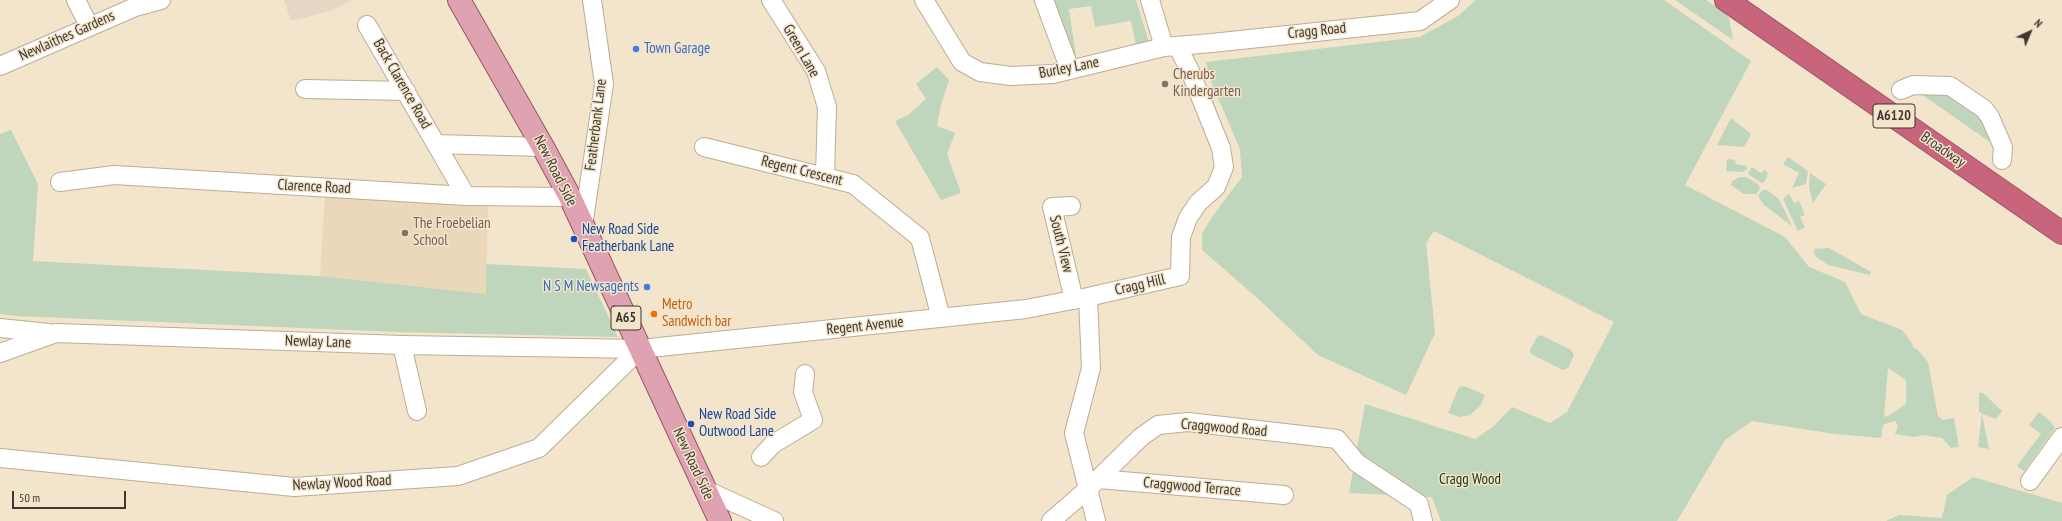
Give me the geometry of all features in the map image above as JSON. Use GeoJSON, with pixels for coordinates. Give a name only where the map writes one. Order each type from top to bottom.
{"type":"FeatureCollection","features":[{"type":"Feature","properties":{"kind":"highway","name":"Broadway"},"geometry":{"type":"LineString","coordinates":[[1726,0],[2062,233]]}},
{"type":"Feature","properties":{"kind":"main road","name":"New Road Side"},"geometry":{"type":"LineString","coordinates":[[460,0],[570,197],[720,521]]}},
{"type":"Feature","properties":{"kind":"street"},"geometry":{"type":"LineString","coordinates":[[76,0],[89,26]]}},
{"type":"Feature","properties":{"kind":"street","name":"Newlaithes Gardens"},"geometry":{"type":"LineString","coordinates":[[0,66],[135,7],[161,0]]}},
{"type":"Feature","properties":{"kind":"street","name":"Featherbank Lane"},"geometry":{"type":"LineString","coordinates":[[583,226],[604,84],[592,0]]}},
{"type":"Feature","properties":{"kind":"street","name":"Green Lane"},"geometry":{"type":"LineString","coordinates":[[771,0],[816,71],[823,93],[827,107],[825,176]]}},
{"type":"Feature","properties":{"kind":"street","name":"Burley Lane"},"geometry":{"type":"LineString","coordinates":[[924,0],[962,62],[980,72],[1011,76],[1053,74],[1171,47]]}},
{"type":"Feature","properties":{"kind":"street"},"geometry":{"type":"LineString","coordinates":[[1044,0],[1070,70]]}},
{"type":"Feature","properties":{"kind":"street"},"geometry":{"type":"LineString","coordinates":[[1150,0],[1171,47]]}},
{"type":"Feature","properties":{"kind":"street","name":"Cragg Road"},"geometry":{"type":"LineString","coordinates":[[1171,47],[1420,21],[1450,0]]}},
{"type":"Feature","properties":{"kind":"street","name":"Back Clarence Road"},"geometry":{"type":"LineString","coordinates":[[367,25],[466,196]]}},
{"type":"Feature","properties":{"kind":"street","name":"Cragg Hill"},"geometry":{"type":"LineString","coordinates":[[1081,298],[1180,276],[1182,237],[1188,218],[1198,203],[1216,187],[1224,167],[1221,148],[1190,71],[1171,47]]}},
{"type":"Feature","properties":{"kind":"street"},"geometry":{"type":"LineString","coordinates":[[1901,90],[1913,85],[1950,86],[1984,109],[1990,117],[2003,147],[2002,160]]}},
{"type":"Feature","properties":{"kind":"street"},"geometry":{"type":"LineString","coordinates":[[305,89],[406,91]]}},
{"type":"Feature","properties":{"kind":"street","name":"Back Clarence Road"},"geometry":{"type":"LineString","coordinates":[[436,144],[543,147]]}},
{"type":"Feature","properties":{"kind":"street","name":"Regent Crescent"},"geometry":{"type":"LineString","coordinates":[[704,147],[853,184],[920,238],[941,318]]}},
{"type":"Feature","properties":{"kind":"street","name":"Clarence Road"},"geometry":{"type":"LineString","coordinates":[[60,182],[114,175],[466,196],[570,197]]}},
{"type":"Feature","properties":{"kind":"street","name":"South View"},"geometry":{"type":"LineString","coordinates":[[1071,206],[1052,207],[1081,298]]}},
{"type":"Feature","properties":{"kind":"street"},"geometry":{"type":"LineString","coordinates":[[1081,298],[1091,368],[1074,433],[1094,484],[1096,521]]}},
{"type":"Feature","properties":{"kind":"street","name":"Regent Avenue"},"geometry":{"type":"LineString","coordinates":[[640,349],[1026,309],[1081,298]]}},
{"type":"Feature","properties":{"kind":"street"},"geometry":{"type":"LineString","coordinates":[[0,328],[56,334]]}},
{"type":"Feature","properties":{"kind":"street","name":"Newlay Lane"},"geometry":{"type":"LineString","coordinates":[[0,353],[56,334],[402,345],[640,349]]}},
{"type":"Feature","properties":{"kind":"street"},"geometry":{"type":"LineString","coordinates":[[402,345],[417,411]]}},
{"type":"Feature","properties":{"kind":"street","name":"Newlay Wood Road"},"geometry":{"type":"LineString","coordinates":[[0,458],[294,487],[458,476],[539,448],[640,349]]}},
{"type":"Feature","properties":{"kind":"street"},"geometry":{"type":"LineString","coordinates":[[762,457],[773,444],[813,420],[803,392],[805,374]]}},
{"type":"Feature","properties":{"kind":"street","name":"Craggwood Road"},"geometry":{"type":"LineString","coordinates":[[1051,521],[1094,484],[1141,437],[1158,425],[1188,422],[1337,440],[1357,463],[1419,504],[1423,521]]}},
{"type":"Feature","properties":{"kind":"street"},"geometry":{"type":"LineString","coordinates":[[2030,481],[2062,437]]}},
{"type":"Feature","properties":{"kind":"street","name":"Craggwood Terrace"},"geometry":{"type":"LineString","coordinates":[[1094,484],[1284,495]]}},
{"type":"Feature","properties":{"kind":"street"},"geometry":{"type":"LineString","coordinates":[[706,490],[774,521]]}},
{"type":"Feature","properties":{"kind":"shaded area"},"geometry":{"type":"Polygon","coordinates":[[[284,0],[352,0],[330,11],[291,21],[284,0]]]}},
{"type":"Feature","properties":{"kind":"shaded area","name":"The Froebelian School"},"geometry":{"type":"Polygon","coordinates":[[[325,195],[488,204],[486,294],[320,276],[325,195]]]}},
{"type":"Feature","properties":{"kind":"green space"},"geometry":{"type":"Polygon","coordinates":[[[1049,0],[1136,0],[1149,42],[1136,45],[1131,21],[1095,27],[1091,6],[1069,9],[1076,55],[1068,56],[1049,0]]]}},
{"type":"Feature","properties":{"kind":"green space","name":"Cragg Wood"},"geometry":{"type":"Polygon","coordinates":[[[1476,0],[1664,0],[1751,61],[1685,185],[1785,237],[1809,267],[1845,282],[1861,314],[1902,330],[1912,343],[1913,347],[1918,350],[1928,362],[1938,416],[1943,420],[1954,418],[1959,447],[1951,448],[1942,438],[1923,435],[1913,437],[1895,434],[1898,426],[1895,421],[1883,425],[1881,438],[1835,434],[1752,421],[1725,440],[1677,521],[1441,521],[1432,497],[1349,493],[1365,404],[1475,439],[1494,426],[1512,407],[1550,423],[1567,412],[1614,322],[1434,231],[1426,243],[1435,333],[1406,395],[1318,355],[1255,296],[1202,250],[1202,234],[1212,217],[1242,177],[1240,149],[1209,77],[1206,62],[1420,37],[1458,16],[1476,0]],[[1888,368],[1884,417],[1906,404],[1906,380],[1888,368]]]}},
{"type":"Feature","properties":{"kind":"green space"},"geometry":{"type":"Polygon","coordinates":[[[1675,0],[1706,0],[1724,12],[1729,18],[1733,40],[1675,0]]]}},
{"type":"Feature","properties":{"kind":"green space"},"geometry":{"type":"Polygon","coordinates":[[[937,67],[949,80],[941,105],[937,126],[955,133],[947,154],[961,193],[941,200],[895,121],[908,115],[926,99],[916,84],[937,67]]]}},
{"type":"Feature","properties":{"kind":"green space"},"geometry":{"type":"Polygon","coordinates":[[[1914,89],[1951,89],[1958,98],[1960,104],[1966,109],[1973,110],[1977,108],[1997,147],[1914,89]]]}},
{"type":"Feature","properties":{"kind":"green space"},"geometry":{"type":"Polygon","coordinates":[[[1731,118],[1751,134],[1744,147],[1717,145],[1731,118]]]}},
{"type":"Feature","properties":{"kind":"green space"},"geometry":{"type":"Polygon","coordinates":[[[11,130],[38,184],[33,261],[320,276],[486,294],[486,264],[586,269],[618,337],[397,332],[17,316],[0,314],[0,134],[11,130]]]}},
{"type":"Feature","properties":{"kind":"green space"},"geometry":{"type":"Polygon","coordinates":[[[1788,157],[1808,171],[1806,184],[1792,188],[1799,173],[1783,164],[1788,157]]]}},
{"type":"Feature","properties":{"kind":"green space"},"geometry":{"type":"Polygon","coordinates":[[[1727,159],[1735,160],[1736,164],[1747,166],[1747,169],[1742,172],[1726,171],[1727,159]]]}},
{"type":"Feature","properties":{"kind":"green space"},"geometry":{"type":"Polygon","coordinates":[[[1752,167],[1761,173],[1764,170],[1768,173],[1765,181],[1761,183],[1748,174],[1752,167]]]}},
{"type":"Feature","properties":{"kind":"green space"},"geometry":{"type":"Polygon","coordinates":[[[1810,173],[1826,184],[1813,203],[1809,188],[1810,173]]]}},
{"type":"Feature","properties":{"kind":"green space"},"geometry":{"type":"Polygon","coordinates":[[[1740,177],[1746,177],[1758,184],[1760,189],[1756,194],[1744,194],[1731,185],[1732,181],[1740,177]]]}},
{"type":"Feature","properties":{"kind":"green space"},"geometry":{"type":"Polygon","coordinates":[[[1762,190],[1767,190],[1779,199],[1792,226],[1764,205],[1758,196],[1762,190]]]}},
{"type":"Feature","properties":{"kind":"green space"},"geometry":{"type":"Polygon","coordinates":[[[1789,194],[1794,203],[1799,201],[1805,215],[1800,217],[1805,227],[1798,231],[1783,199],[1789,194]]]}},
{"type":"Feature","properties":{"kind":"green space"},"geometry":{"type":"Polygon","coordinates":[[[1829,248],[1871,272],[1870,275],[1828,265],[1815,256],[1814,249],[1829,248]]]}},
{"type":"Feature","properties":{"kind":"green space"},"geometry":{"type":"Polygon","coordinates":[[[1541,335],[1571,350],[1574,355],[1568,368],[1563,370],[1531,354],[1530,350],[1537,337],[1541,335]]]}},
{"type":"Feature","properties":{"kind":"green space"},"geometry":{"type":"Polygon","coordinates":[[[1464,386],[1485,395],[1480,406],[1470,415],[1460,417],[1448,413],[1459,387],[1464,386]]]}},
{"type":"Feature","properties":{"kind":"green space"},"geometry":{"type":"Polygon","coordinates":[[[1979,393],[1983,393],[2002,411],[1996,419],[1982,414],[1989,449],[1978,447],[1982,413],[1979,412],[1979,393]]]}},
{"type":"Feature","properties":{"kind":"green space"},"geometry":{"type":"Polygon","coordinates":[[[2039,412],[2050,421],[2055,428],[2024,471],[2017,466],[2041,434],[2029,425],[2039,412]]]}},
{"type":"Feature","properties":{"kind":"green space"},"geometry":{"type":"Polygon","coordinates":[[[1973,477],[2062,503],[2062,521],[1886,521],[1899,515],[1942,518],[1947,495],[1973,477]]]}},
{"type":"Feature","properties":{"kind":"place","name":"Town Garage"},"geometry":{"type":"Point","coordinates":[636,49]}},
{"type":"Feature","properties":{"kind":"place","name":"Cherubs Kindergarten"},"geometry":{"type":"Point","coordinates":[1165,84]}},
{"type":"Feature","properties":{"kind":"place","name":"The Froebelian School"},"geometry":{"type":"Point","coordinates":[405,233]}},
{"type":"Feature","properties":{"kind":"place","name":"New Road Side Featherbank Lane"},"geometry":{"type":"Point","coordinates":[574,239]}},
{"type":"Feature","properties":{"kind":"place","name":"N S M Newsagents"},"geometry":{"type":"Point","coordinates":[647,287]}},
{"type":"Feature","properties":{"kind":"place","name":"Metro Sandwich bar"},"geometry":{"type":"Point","coordinates":[654,314]}},
{"type":"Feature","properties":{"kind":"place","name":"New Road Side Outwood Lane"},"geometry":{"type":"Point","coordinates":[691,424]}}]}
